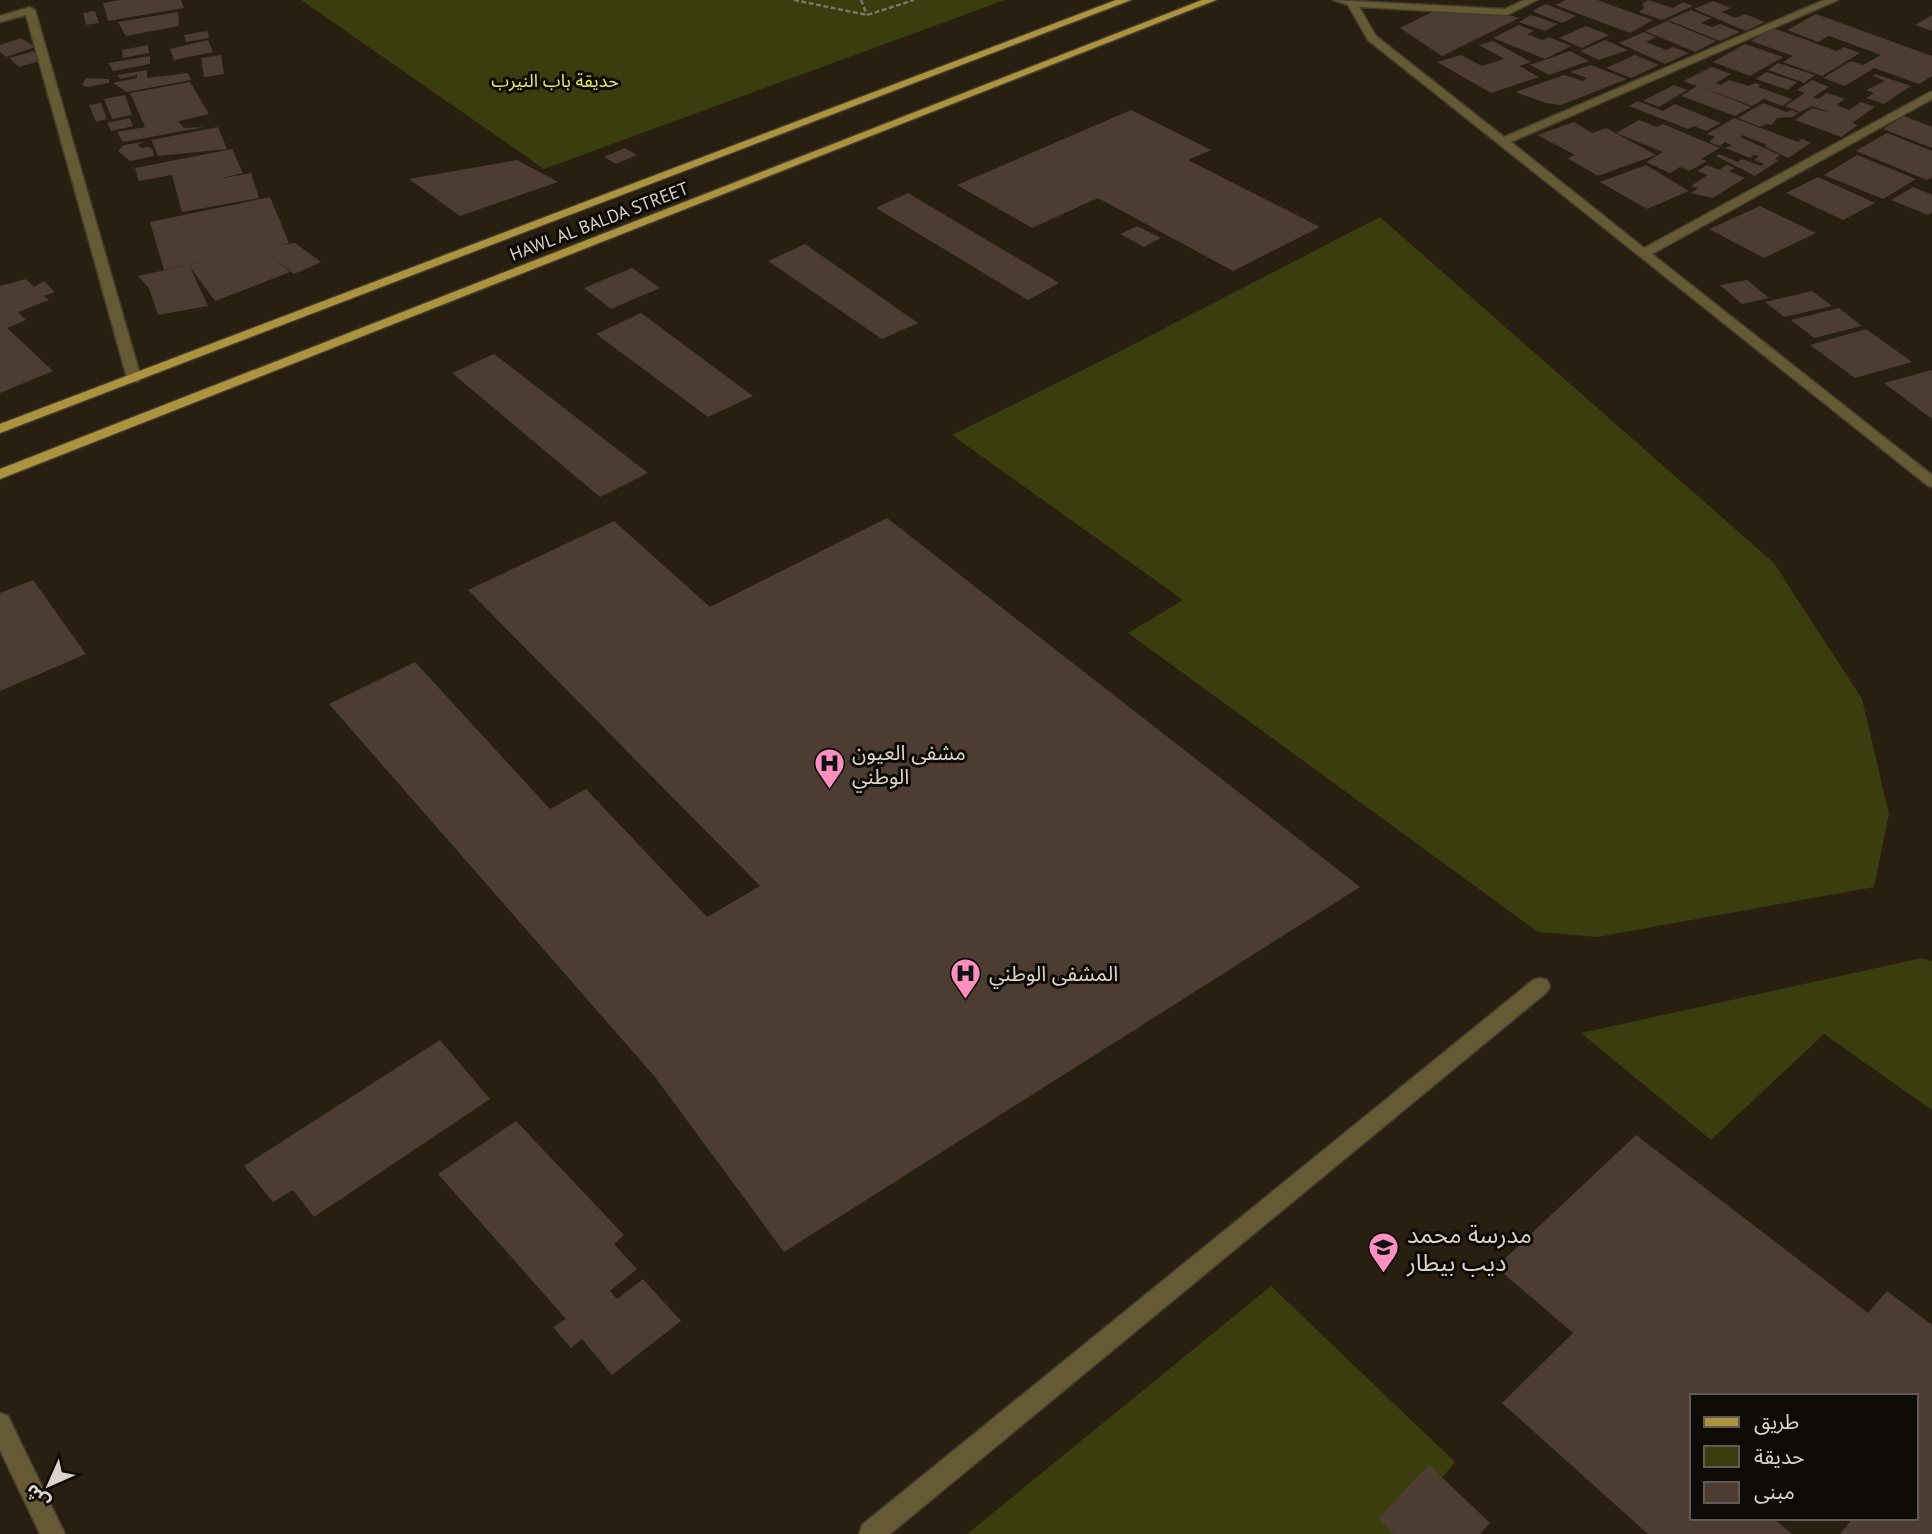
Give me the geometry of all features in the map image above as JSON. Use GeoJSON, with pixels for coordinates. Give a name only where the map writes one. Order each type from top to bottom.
{"type":"FeatureCollection","features":[{"type":"Feature","properties":{"kind":"main road","name":"HAWL AL BALDA STREET"},"geometry":{"type":"LineString","coordinates":[[0,429],[1126,0]]}},
{"type":"Feature","properties":{"kind":"main road","name":"HAWL AL BALDA STREET"},"geometry":{"type":"LineString","coordinates":[[0,474],[1211,0]]}},
{"type":"Feature","properties":{"kind":"street"},"geometry":{"type":"LineString","coordinates":[[1338,0],[1507,12],[1532,0]]}},
{"type":"Feature","properties":{"kind":"street"},"geometry":{"type":"LineString","coordinates":[[1502,142],[1833,0]]}},
{"type":"Feature","properties":{"kind":"street"},"geometry":{"type":"LineString","coordinates":[[1352,3],[1372,38],[1932,482]]}},
{"type":"Feature","properties":{"kind":"street"},"geometry":{"type":"LineString","coordinates":[[0,19],[30,10],[134,378]]}},
{"type":"Feature","properties":{"kind":"street"},"geometry":{"type":"LineString","coordinates":[[1643,254],[1932,94]]}},
{"type":"Feature","properties":{"kind":"street"},"geometry":{"type":"LineString","coordinates":[[871,1534],[1540,986]]}},
{"type":"Feature","properties":{"kind":"street"},"geometry":{"type":"LineString","coordinates":[[0,1424],[53,1534]]}},
{"type":"Feature","properties":{"kind":"path"},"geometry":{"type":"LineString","coordinates":[[794,0],[867,15],[914,0]]}},
{"type":"Feature","properties":{"kind":"path"},"geometry":{"type":"LineString","coordinates":[[861,0],[867,15]]}},
{"type":"Feature","properties":{"kind":"green space","name":"حديقة باب النيرب"},"geometry":{"type":"Polygon","coordinates":[[[301,0],[1005,0],[544,169],[301,0]]]}},
{"type":"Feature","properties":{"kind":"green space"},"geometry":{"type":"Polygon","coordinates":[[[1380,217],[1774,563],[1862,699],[1889,814],[1874,887],[1597,937],[1538,932],[1128,633],[1183,600],[952,435],[1380,217]]]}},
{"type":"Feature","properties":{"kind":"green space"},"geometry":{"type":"Polygon","coordinates":[[[1922,958],[1932,961],[1932,1110],[1824,1034],[1711,1140],[1581,1033],[1922,958]]]}},
{"type":"Feature","properties":{"kind":"green space"},"geometry":{"type":"Polygon","coordinates":[[[1271,1286],[1455,1462],[1395,1534],[967,1534],[1271,1286]]]}},
{"type":"Feature","properties":{"kind":"building"},"geometry":{"type":"Polygon","coordinates":[[[120,0],[181,0],[184,8],[108,21],[103,3],[120,0]]]}},
{"type":"Feature","properties":{"kind":"building"},"geometry":{"type":"Polygon","coordinates":[[[1566,0],[1597,0],[1653,20],[1630,33],[1555,5],[1566,0]]]}},
{"type":"Feature","properties":{"kind":"building"},"geometry":{"type":"Polygon","coordinates":[[[1648,0],[1673,8],[1683,2],[1693,6],[1662,20],[1639,12],[1644,8],[1642,4],[1648,0]]]}},
{"type":"Feature","properties":{"kind":"building"},"geometry":{"type":"Polygon","coordinates":[[[1713,1],[1731,8],[1722,12],[1735,18],[1745,14],[1765,22],[1746,31],[1694,9],[1713,1]]]}},
{"type":"Feature","properties":{"kind":"building"},"geometry":{"type":"Polygon","coordinates":[[[1546,4],[1576,16],[1562,23],[1532,11],[1546,4]]]}},
{"type":"Feature","properties":{"kind":"building"},"geometry":{"type":"Polygon","coordinates":[[[1436,10],[1505,14],[1519,18],[1442,56],[1400,28],[1436,10]]]}},
{"type":"Feature","properties":{"kind":"building"},"geometry":{"type":"Polygon","coordinates":[[[1691,10],[1711,18],[1701,23],[1712,27],[1720,24],[1740,32],[1720,41],[1668,20],[1691,10]]]}},
{"type":"Feature","properties":{"kind":"building"},"geometry":{"type":"Polygon","coordinates":[[[95,11],[99,23],[86,25],[83,13],[95,11]]]}},
{"type":"Feature","properties":{"kind":"building"},"geometry":{"type":"Polygon","coordinates":[[[178,12],[179,26],[126,36],[118,22],[178,12]]]}},
{"type":"Feature","properties":{"kind":"building"},"geometry":{"type":"Polygon","coordinates":[[[1816,14],[1932,56],[1932,76],[1919,84],[1874,68],[1845,86],[1823,78],[1851,61],[1863,65],[1881,55],[1829,36],[1818,42],[1787,30],[1816,14]]]}},
{"type":"Feature","properties":{"kind":"building"},"geometry":{"type":"Polygon","coordinates":[[[1531,15],[1558,24],[1545,31],[1519,22],[1531,15]]]}},
{"type":"Feature","properties":{"kind":"building"},"geometry":{"type":"Polygon","coordinates":[[[1932,15],[1932,31],[1915,25],[1932,15]]]}},
{"type":"Feature","properties":{"kind":"building"},"geometry":{"type":"Polygon","coordinates":[[[1667,21],[1716,41],[1695,52],[1645,31],[1667,21]]]}},
{"type":"Feature","properties":{"kind":"building"},"geometry":{"type":"Polygon","coordinates":[[[1519,25],[1534,31],[1527,34],[1542,40],[1549,37],[1571,46],[1545,59],[1493,38],[1519,25]]]}},
{"type":"Feature","properties":{"kind":"building"},"geometry":{"type":"Polygon","coordinates":[[[1586,26],[1609,35],[1582,48],[1559,38],[1586,26]]]}},
{"type":"Feature","properties":{"kind":"building"},"geometry":{"type":"Polygon","coordinates":[[[1773,28],[1837,51],[1844,47],[1860,53],[1822,76],[1783,62],[1793,56],[1751,41],[1773,28]]]}},
{"type":"Feature","properties":{"kind":"building"},"geometry":{"type":"Polygon","coordinates":[[[207,31],[209,38],[186,42],[184,35],[207,31]]]}},
{"type":"Feature","properties":{"kind":"building"},"geometry":{"type":"Polygon","coordinates":[[[1644,32],[1656,37],[1646,42],[1666,50],[1673,47],[1689,53],[1665,64],[1619,43],[1644,32]]]}},
{"type":"Feature","properties":{"kind":"building"},"geometry":{"type":"Polygon","coordinates":[[[21,38],[35,47],[6,57],[0,52],[0,45],[21,38]]]}},
{"type":"Feature","properties":{"kind":"building"},"geometry":{"type":"Polygon","coordinates":[[[208,40],[213,52],[174,60],[170,49],[208,40]]]}},
{"type":"Feature","properties":{"kind":"building"},"geometry":{"type":"Polygon","coordinates":[[[1605,40],[1628,50],[1599,60],[1580,51],[1605,40]]]}},
{"type":"Feature","properties":{"kind":"building"},"geometry":{"type":"Polygon","coordinates":[[[1493,41],[1531,62],[1519,66],[1539,77],[1491,93],[1437,62],[1461,55],[1482,66],[1504,59],[1479,45],[1493,41]]]}},
{"type":"Feature","properties":{"kind":"building"},"geometry":{"type":"Polygon","coordinates":[[[1745,44],[1783,57],[1750,76],[1713,62],[1745,44]]]}},
{"type":"Feature","properties":{"kind":"building"},"geometry":{"type":"Polygon","coordinates":[[[148,45],[149,53],[123,58],[122,50],[148,45]]]}},
{"type":"Feature","properties":{"kind":"building"},"geometry":{"type":"Polygon","coordinates":[[[34,51],[43,60],[19,67],[9,58],[34,51]]]}},
{"type":"Feature","properties":{"kind":"building"},"geometry":{"type":"Polygon","coordinates":[[[1570,51],[1589,61],[1549,75],[1530,65],[1570,51]]]}},
{"type":"Feature","properties":{"kind":"building"},"geometry":{"type":"Polygon","coordinates":[[[221,55],[224,74],[204,77],[201,58],[221,55]]]}},
{"type":"Feature","properties":{"kind":"building"},"geometry":{"type":"Polygon","coordinates":[[[1635,55],[1659,65],[1631,78],[1606,68],[1635,55]]]}},
{"type":"Feature","properties":{"kind":"building"},"geometry":{"type":"Polygon","coordinates":[[[150,56],[150,64],[113,71],[108,63],[150,56]]]}},
{"type":"Feature","properties":{"kind":"building"},"geometry":{"type":"Polygon","coordinates":[[[1778,63],[1815,75],[1804,83],[1768,70],[1778,63]]]}},
{"type":"Feature","properties":{"kind":"building"},"geometry":{"type":"Polygon","coordinates":[[[1591,65],[1627,79],[1561,105],[1546,103],[1515,92],[1564,75],[1583,81],[1587,78],[1570,72],[1591,65]]]}},
{"type":"Feature","properties":{"kind":"building"},"geometry":{"type":"Polygon","coordinates":[[[1712,67],[1731,74],[1716,83],[1721,85],[1729,80],[1749,86],[1755,83],[1761,85],[1758,87],[1792,99],[1783,106],[1764,99],[1752,106],[1698,86],[1751,107],[1735,116],[1681,96],[1697,86],[1683,81],[1712,67]]]}},
{"type":"Feature","properties":{"kind":"building"},"geometry":{"type":"Polygon","coordinates":[[[147,70],[147,78],[188,73],[191,80],[127,92],[113,83],[137,78],[137,75],[120,79],[117,75],[147,70]]]}},
{"type":"Feature","properties":{"kind":"building"},"geometry":{"type":"Polygon","coordinates":[[[1766,72],[1797,82],[1788,90],[1756,79],[1766,72]]]}},
{"type":"Feature","properties":{"kind":"building"},"geometry":{"type":"Polygon","coordinates":[[[1875,74],[1911,86],[1884,104],[1866,98],[1874,93],[1866,90],[1885,81],[1873,76],[1875,74]]]}},
{"type":"Feature","properties":{"kind":"building"},"geometry":{"type":"Polygon","coordinates":[[[86,78],[109,79],[109,83],[87,87],[82,85],[86,78]]]}},
{"type":"Feature","properties":{"kind":"building"},"geometry":{"type":"Polygon","coordinates":[[[1812,80],[1829,87],[1813,97],[1818,99],[1827,93],[1845,99],[1836,105],[1849,110],[1861,102],[1875,107],[1852,123],[1858,125],[1841,137],[1795,120],[1812,108],[1832,113],[1812,106],[1800,112],[1785,106],[1805,93],[1797,90],[1812,80]]]}},
{"type":"Feature","properties":{"kind":"building"},"geometry":{"type":"Polygon","coordinates":[[[190,82],[209,114],[178,121],[184,128],[205,127],[123,142],[117,132],[145,127],[130,93],[190,82]]]}},
{"type":"Feature","properties":{"kind":"building"},"geometry":{"type":"Polygon","coordinates":[[[1674,85],[1687,90],[1659,107],[1643,101],[1674,85]]]}},
{"type":"Feature","properties":{"kind":"building"},"geometry":{"type":"Polygon","coordinates":[[[125,95],[132,115],[112,119],[104,99],[125,95]]]}},
{"type":"Feature","properties":{"kind":"building"},"geometry":{"type":"Polygon","coordinates":[[[1638,101],[1663,111],[1675,104],[1721,123],[1706,131],[1694,126],[1688,129],[1629,106],[1638,101]]]}},
{"type":"Feature","properties":{"kind":"building"},"geometry":{"type":"Polygon","coordinates":[[[101,103],[107,119],[96,122],[89,105],[101,103]]]}},
{"type":"Feature","properties":{"kind":"building"},"geometry":{"type":"Polygon","coordinates":[[[1763,103],[1786,112],[1792,110],[1799,113],[1792,117],[1777,118],[1772,125],[1760,127],[1738,118],[1763,103]]]}},
{"type":"Feature","properties":{"kind":"building"},"geometry":{"type":"Polygon","coordinates":[[[1131,110],[1211,150],[1188,160],[1320,227],[1233,271],[1098,198],[1032,228],[957,185],[1131,110]]]}},
{"type":"Feature","properties":{"kind":"building"},"geometry":{"type":"Polygon","coordinates":[[[1904,116],[1932,127],[1932,148],[1883,129],[1904,116]]]}},
{"type":"Feature","properties":{"kind":"building"},"geometry":{"type":"Polygon","coordinates":[[[130,118],[133,126],[111,131],[107,123],[130,118]]]}},
{"type":"Feature","properties":{"kind":"building"},"geometry":{"type":"Polygon","coordinates":[[[1734,118],[1798,142],[1802,139],[1811,143],[1788,158],[1764,146],[1767,145],[1742,135],[1740,137],[1780,155],[1775,159],[1779,160],[1755,176],[1716,156],[1719,154],[1738,162],[1742,159],[1761,166],[1764,164],[1754,160],[1759,156],[1750,158],[1725,148],[1732,145],[1725,142],[1720,146],[1709,142],[1715,137],[1707,134],[1734,118]]]}},
{"type":"Feature","properties":{"kind":"building"},"geometry":{"type":"Polygon","coordinates":[[[1639,120],[1657,127],[1663,124],[1720,148],[1701,159],[1707,161],[1689,171],[1680,167],[1670,173],[1646,162],[1663,152],[1616,133],[1639,120]]]}},
{"type":"Feature","properties":{"kind":"building"},"geometry":{"type":"Polygon","coordinates":[[[1574,122],[1592,133],[1606,128],[1656,155],[1598,176],[1567,158],[1575,155],[1537,135],[1574,122]]]}},
{"type":"Feature","properties":{"kind":"building"},"geometry":{"type":"Polygon","coordinates":[[[218,127],[227,149],[158,156],[151,140],[218,127]]]}},
{"type":"Feature","properties":{"kind":"building"},"geometry":{"type":"Polygon","coordinates":[[[1887,133],[1932,151],[1932,177],[1927,180],[1856,151],[1887,133]]]}},
{"type":"Feature","properties":{"kind":"building"},"geometry":{"type":"Polygon","coordinates":[[[144,142],[138,145],[142,148],[149,147],[154,156],[130,161],[118,151],[124,145],[144,142]]]}},
{"type":"Feature","properties":{"kind":"building"},"geometry":{"type":"Polygon","coordinates":[[[625,148],[637,155],[616,164],[604,157],[625,148]]]}},
{"type":"Feature","properties":{"kind":"building"},"geometry":{"type":"Polygon","coordinates":[[[232,149],[243,173],[218,179],[251,173],[259,198],[182,212],[172,175],[139,181],[135,168],[232,149]]]}},
{"type":"Feature","properties":{"kind":"building"},"geometry":{"type":"Polygon","coordinates":[[[1857,155],[1916,179],[1883,199],[1824,175],[1857,155]]]}},
{"type":"Feature","properties":{"kind":"building"},"geometry":{"type":"Polygon","coordinates":[[[517,160],[558,182],[460,216],[409,179],[517,160]]]}},
{"type":"Feature","properties":{"kind":"building"},"geometry":{"type":"Polygon","coordinates":[[[1646,165],[1689,191],[1647,209],[1600,182],[1646,165]]]}},
{"type":"Feature","properties":{"kind":"building"},"geometry":{"type":"Polygon","coordinates":[[[1707,165],[1719,170],[1727,165],[1735,168],[1729,171],[1745,178],[1713,198],[1690,193],[1698,189],[1691,186],[1708,175],[1697,171],[1707,165]]]}},
{"type":"Feature","properties":{"kind":"building"},"geometry":{"type":"Polygon","coordinates":[[[1818,177],[1875,203],[1843,220],[1786,193],[1818,177]]]}},
{"type":"Feature","properties":{"kind":"building"},"geometry":{"type":"Polygon","coordinates":[[[1913,187],[1932,195],[1932,212],[1928,215],[1891,200],[1913,187]]]}},
{"type":"Feature","properties":{"kind":"building"},"geometry":{"type":"Polygon","coordinates":[[[908,193],[1059,283],[1028,300],[876,208],[908,193]]]}},
{"type":"Feature","properties":{"kind":"building"},"geometry":{"type":"Polygon","coordinates":[[[270,197],[289,243],[276,246],[295,243],[321,262],[294,274],[273,258],[290,272],[215,301],[190,267],[208,306],[158,315],[149,288],[138,276],[238,254],[164,270],[150,222],[270,197]]]}},
{"type":"Feature","properties":{"kind":"building"},"geometry":{"type":"Polygon","coordinates":[[[1760,206],[1816,233],[1764,258],[1709,229],[1760,206]]]}},
{"type":"Feature","properties":{"kind":"building"},"geometry":{"type":"Polygon","coordinates":[[[1137,226],[1161,238],[1144,247],[1120,234],[1137,226]]]}},
{"type":"Feature","properties":{"kind":"building"},"geometry":{"type":"Polygon","coordinates":[[[805,244],[918,323],[882,339],[768,261],[805,244]]]}},
{"type":"Feature","properties":{"kind":"building"},"geometry":{"type":"Polygon","coordinates":[[[632,268],[660,288],[611,309],[584,288],[632,268]]]}},
{"type":"Feature","properties":{"kind":"building"},"geometry":{"type":"Polygon","coordinates":[[[26,279],[34,287],[44,281],[55,292],[44,296],[49,300],[18,312],[26,320],[7,328],[53,371],[0,393],[0,286],[26,279]]]}},
{"type":"Feature","properties":{"kind":"building"},"geometry":{"type":"Polygon","coordinates":[[[1747,280],[1769,298],[1742,304],[1720,285],[1747,280]]]}},
{"type":"Feature","properties":{"kind":"building"},"geometry":{"type":"Polygon","coordinates":[[[1812,291],[1832,306],[1784,317],[1765,302],[1812,291]]]}},
{"type":"Feature","properties":{"kind":"building"},"geometry":{"type":"Polygon","coordinates":[[[1839,308],[1862,326],[1814,338],[1791,320],[1839,308]]]}},
{"type":"Feature","properties":{"kind":"building"},"geometry":{"type":"Polygon","coordinates":[[[641,313],[753,396],[708,417],[596,334],[641,313]]]}},
{"type":"Feature","properties":{"kind":"building"},"geometry":{"type":"Polygon","coordinates":[[[1866,329],[1912,362],[1855,378],[1810,345],[1866,329]]]}},
{"type":"Feature","properties":{"kind":"building"},"geometry":{"type":"Polygon","coordinates":[[[494,354],[648,473],[600,497],[452,373],[494,354]]]}},
{"type":"Feature","properties":{"kind":"building"},"geometry":{"type":"Polygon","coordinates":[[[1932,370],[1932,419],[1884,383],[1932,370]]]}},
{"type":"Feature","properties":{"kind":"building","name":"مشفى العيون الوطني"},"geometry":{"type":"Polygon","coordinates":[[[887,518],[1360,887],[784,1252],[655,1077],[329,704],[415,662],[550,809],[586,789],[707,917],[760,886],[468,590],[614,521],[710,607],[887,518]]]}},
{"type":"Feature","properties":{"kind":"building"},"geometry":{"type":"Polygon","coordinates":[[[33,580],[86,654],[0,691],[0,593],[33,580]]]}},
{"type":"Feature","properties":{"kind":"building"},"geometry":{"type":"Polygon","coordinates":[[[440,1040],[490,1099],[314,1217],[293,1190],[273,1202],[244,1166],[440,1040]]]}},
{"type":"Feature","properties":{"kind":"building"},"geometry":{"type":"Polygon","coordinates":[[[516,1121],[624,1235],[614,1244],[637,1269],[610,1291],[617,1299],[643,1279],[681,1321],[612,1375],[582,1339],[571,1348],[553,1327],[566,1319],[438,1174],[516,1121]]]}},
{"type":"Feature","properties":{"kind":"building"},"geometry":{"type":"Polygon","coordinates":[[[1636,1135],[1868,1313],[1887,1291],[1932,1325],[1932,1534],[1840,1534],[1851,1520],[1918,1520],[1918,1394],[1690,1394],[1690,1520],[1775,1520],[1792,1534],[1648,1534],[1502,1403],[1573,1333],[1496,1267],[1636,1135]]]}},
{"type":"Feature","properties":{"kind":"building"},"geometry":{"type":"Polygon","coordinates":[[[1429,1465],[1490,1523],[1480,1534],[1394,1534],[1378,1518],[1429,1465]]]}},
{"type":"Feature","properties":{"kind":"place","name":"مشفى العيون الوطني"},"geometry":{"type":"Point","coordinates":[829,791]}},
{"type":"Feature","properties":{"kind":"place","name":"المشفى الوطني"},"geometry":{"type":"Point","coordinates":[966,1000]}},
{"type":"Feature","properties":{"kind":"place","name":"مدرسة محمد ديب بيطار"},"geometry":{"type":"Point","coordinates":[1384,1275]}}]}
